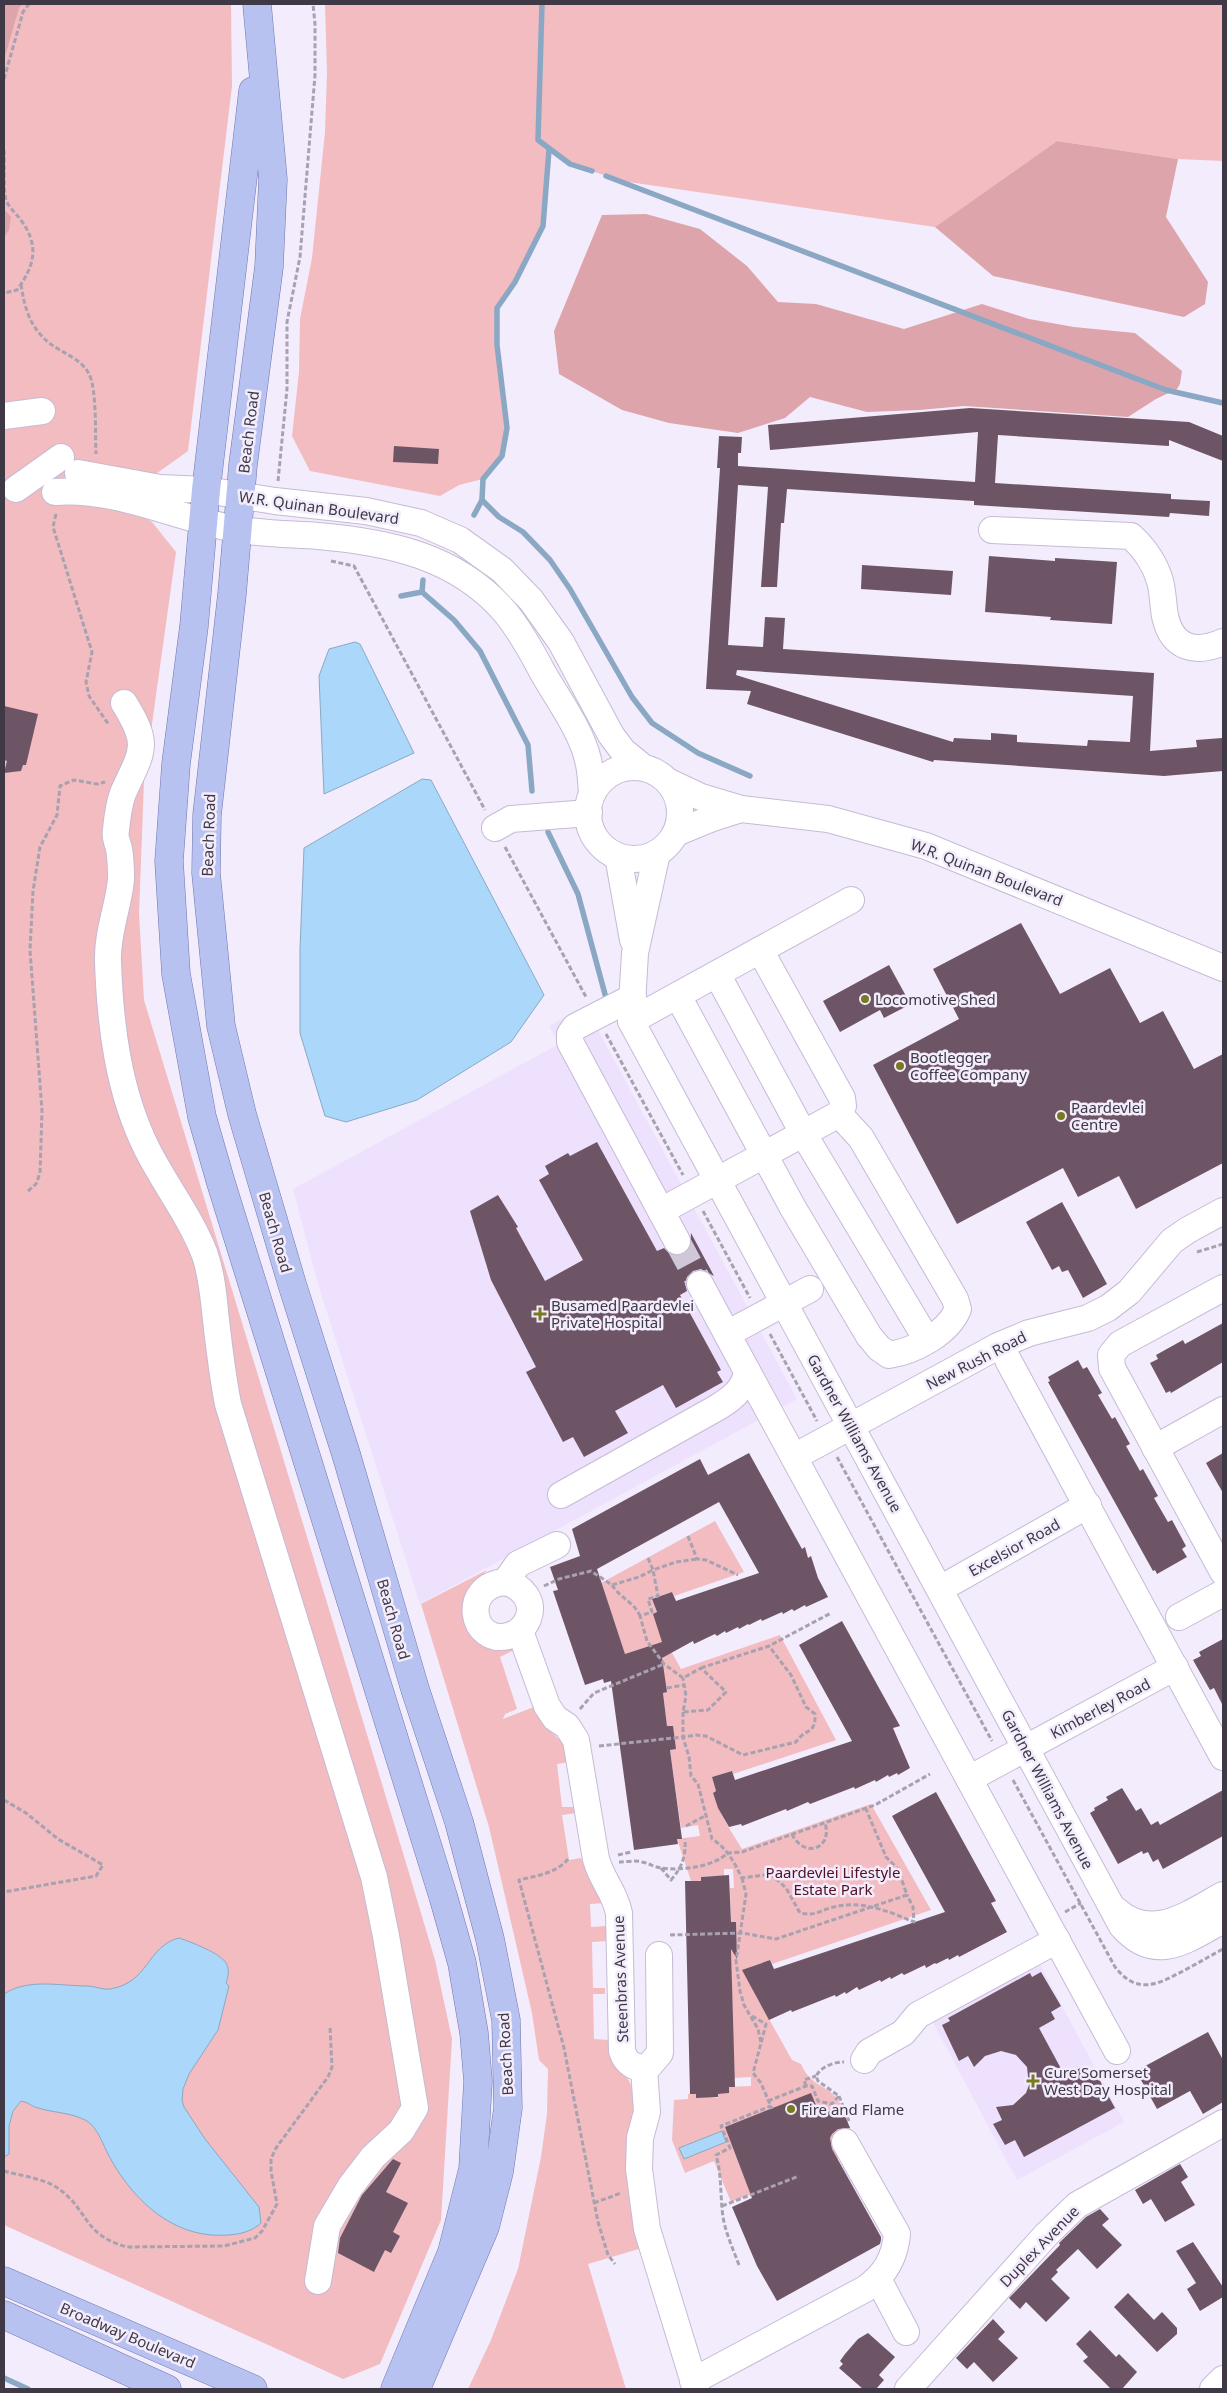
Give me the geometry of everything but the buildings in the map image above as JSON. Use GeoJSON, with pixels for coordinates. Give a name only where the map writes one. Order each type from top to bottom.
{"type":"FeatureCollection","features":[{"type":"Feature","properties":{"kind":"main road","name":"Beach Road"},"geometry":{"type":"LineString","coordinates":[[256,4],[273,179],[269,267],[240,495],[238,530],[207,814],[206,872],[221,1026],[242,1114],[292,1284],[346,1454],[415,1689],[459,1822],[490,1939],[506,2020],[508,2108],[499,2172],[485,2227],[416,2389]]}},
{"type":"Feature","properties":{"kind":"main road","name":"Beach Road"},"geometry":{"type":"LineString","coordinates":[[259,37],[206,490],[194,626],[176,764],[169,861],[176,974],[202,1117],[443,1896],[462,1963],[474,2033],[478,2081],[473,2168],[452,2252],[396,2389]]}},
{"type":"Feature","properties":{"kind":"main road","name":"Broadway Boulevard"},"geometry":{"type":"LineString","coordinates":[[4,2281],[253,2389]]}},
{"type":"Feature","properties":{"kind":"main road","name":"Broadway Boulevard"},"geometry":{"type":"LineString","coordinates":[[4,2315],[167,2389]]}},
{"type":"Feature","properties":{"kind":"main road"},"geometry":{"type":"LineString","coordinates":[[433,2389],[440,2360],[438,2338]]}},
{"type":"Feature","properties":{"kind":"street"},"geometry":{"type":"LineString","coordinates":[[4,416],[42,412]]}},
{"type":"Feature","properties":{"kind":"street","name":"W.R. Quinan Boulevard"},"geometry":{"type":"LineString","coordinates":[[79,469],[160,488],[206,490],[366,511],[421,523],[460,540],[502,570],[530,600],[561,642],[611,735],[623,751],[644,768],[658,773],[669,782],[701,797],[741,809],[828,819],[926,846],[1223,968]]}},
{"type":"Feature","properties":{"kind":"street"},"geometry":{"type":"LineString","coordinates":[[16,489],[79,469]]}},
{"type":"Feature","properties":{"kind":"street","name":"W.R. Quinan Boulevard"},"geometry":{"type":"LineString","coordinates":[[55,492],[80,490],[163,509],[184,518],[238,530],[355,539],[402,548],[440,562],[482,589],[506,612],[527,644],[576,732],[588,760],[591,804],[589,823],[595,837],[605,848],[618,856]]}},
{"type":"Feature","properties":{"kind":"street"},"geometry":{"type":"LineString","coordinates":[[992,530],[1131,536],[1142,546],[1160,581],[1165,619],[1174,636],[1182,645],[1195,650],[1223,642]]}},
{"type":"Feature","properties":{"kind":"street"},"geometry":{"type":"LineString","coordinates":[[124,703],[138,724],[142,748],[138,766],[122,795],[115,834],[119,849],[121,876],[112,916],[107,958],[110,1004],[119,1066],[132,1115],[147,1150],[194,1229],[206,1257],[213,1286],[223,1380],[228,1404],[374,1878],[386,1936],[415,2108],[401,2131],[373,2156],[350,2187],[327,2226],[318,2281]]}},
{"type":"Feature","properties":{"kind":"street"},"geometry":{"type":"LineString","coordinates":[[495,828],[511,819],[591,804],[601,781],[614,772],[629,767],[644,768]]}},
{"type":"Feature","properties":{"kind":"street"},"geometry":{"type":"LineString","coordinates":[[669,782],[676,794],[680,807],[680,820],[676,833]]}},
{"type":"Feature","properties":{"kind":"street","name":"W.R. Quinan Boulevard"},"geometry":{"type":"LineString","coordinates":[[657,853],[668,844],[676,833],[741,809]]}},
{"type":"Feature","properties":{"kind":"street"},"geometry":{"type":"LineString","coordinates":[[635,953],[618,856],[631,859],[644,858],[657,853]]}},
{"type":"Feature","properties":{"kind":"street"},"geometry":{"type":"LineString","coordinates":[[632,1009],[635,953],[657,853]]}},
{"type":"Feature","properties":{"kind":"street"},"geometry":{"type":"LineString","coordinates":[[677,1241],[570,1042],[570,1034],[575,1027],[678,996],[851,900]]}},
{"type":"Feature","properties":{"kind":"street"},"geometry":{"type":"LineString","coordinates":[[661,1211],[839,1114],[843,1106],[842,1098],[760,950]]}},
{"type":"Feature","properties":{"kind":"street"},"geometry":{"type":"LineString","coordinates":[[718,974],[804,1134],[927,1340]]}},
{"type":"Feature","properties":{"kind":"street"},"geometry":{"type":"LineString","coordinates":[[678,996],[833,1278],[879,1348],[889,1355],[903,1353],[949,1325],[958,1309],[956,1299],[861,1138],[839,1114]]}},
{"type":"Feature","properties":{"kind":"street","name":"Gardner Williams Avenue"},"geometry":{"type":"LineString","coordinates":[[632,1009],[718,1181],[1122,1926],[1135,1938],[1160,1947],[1179,1944],[1223,1920]]}},
{"type":"Feature","properties":{"kind":"street","name":"New Rush Road"},"geometry":{"type":"LineString","coordinates":[[794,1457],[998,1346],[1029,1333],[1099,1313],[1129,1292],[1172,1241],[1223,1211]]}},
{"type":"Feature","properties":{"kind":"street"},"geometry":{"type":"LineString","coordinates":[[700,1284],[1117,2051]]}},
{"type":"Feature","properties":{"kind":"street"},"geometry":{"type":"LineString","coordinates":[[1223,1288],[1120,1344],[1111,1355],[1112,1368],[1223,1572]]}},
{"type":"Feature","properties":{"kind":"street"},"geometry":{"type":"LineString","coordinates":[[727,1334],[810,1289]]}},
{"type":"Feature","properties":{"kind":"street"},"geometry":{"type":"LineString","coordinates":[[1008,1360],[1223,1757]]}},
{"type":"Feature","properties":{"kind":"street"},"geometry":{"type":"LineString","coordinates":[[561,1495],[728,1401],[746,1380],[747,1371]]}},
{"type":"Feature","properties":{"kind":"street"},"geometry":{"type":"LineString","coordinates":[[1156,1448],[1223,1410]]}},
{"type":"Feature","properties":{"kind":"street","name":"Excelsior Road"},"geometry":{"type":"LineString","coordinates":[[940,1589],[1088,1505]]}},
{"type":"Feature","properties":{"kind":"street"},"geometry":{"type":"LineString","coordinates":[[515,1588],[518,1564],[557,1545]]}},
{"type":"Feature","properties":{"kind":"street"},"geometry":{"type":"LineString","coordinates":[[496,1583],[515,1588],[530,1609],[525,1624],[520,1631],[503,1637],[494,1636],[480,1626],[476,1618],[477,1600],[481,1592],[496,1583]]}},
{"type":"Feature","properties":{"kind":"street"},"geometry":{"type":"LineString","coordinates":[[1179,1617],[1223,1593]]}},
{"type":"Feature","properties":{"kind":"street","name":"Steenbras Avenue"},"geometry":{"type":"LineString","coordinates":[[520,1631],[547,1706],[555,1718],[567,1726],[576,1740],[579,1749],[619,1913],[622,2051],[632,2066],[644,2068]]}},
{"type":"Feature","properties":{"kind":"street","name":"Kimberley Road"},"geometry":{"type":"LineString","coordinates":[[969,1779],[1174,1668]]}},
{"type":"Feature","properties":{"kind":"street","name":"Gardner Williams Avenue"},"geometry":{"type":"LineString","coordinates":[[1111,1905],[1128,1919],[1148,1925],[1158,1925],[1176,1920],[1223,1895]]}},
{"type":"Feature","properties":{"kind":"street"},"geometry":{"type":"LineString","coordinates":[[864,2060],[869,2052],[903,2033],[918,2015],[1056,1940]]}},
{"type":"Feature","properties":{"kind":"street"},"geometry":{"type":"LineString","coordinates":[[663,1945],[660,2053],[654,2063],[644,2068],[647,2112],[640,2138],[639,2168],[647,2228],[694,2385],[865,2289],[878,2279],[893,2255],[897,2234],[845,2142]]}},
{"type":"Feature","properties":{"kind":"street","name":"Duplex Avenue"},"geometry":{"type":"LineString","coordinates":[[908,2389],[1046,2235],[1077,2205],[1223,2123]]}},
{"type":"Feature","properties":{"kind":"street"},"geometry":{"type":"LineString","coordinates":[[878,2279],[906,2332]]}},
{"type":"Feature","properties":{"kind":"street"},"geometry":{"type":"LineString","coordinates":[[1212,2389],[1223,2379]]}},
{"type":"Feature","properties":{"kind":"path"},"geometry":{"type":"LineString","coordinates":[[4,79],[23,12],[29,4]]}},
{"type":"Feature","properties":{"kind":"path"},"geometry":{"type":"LineString","coordinates":[[278,481],[287,389],[287,322],[300,257],[315,75],[313,4]]}},
{"type":"Feature","properties":{"kind":"path"},"geometry":{"type":"LineString","coordinates":[[4,150],[6,170],[5,195],[8,204],[29,230],[34,242],[28,273],[17,290],[4,293]]}},
{"type":"Feature","properties":{"kind":"path"},"geometry":{"type":"LineString","coordinates":[[21,284],[24,307],[32,325],[43,339],[74,358],[89,374],[92,386],[79,469]]}},
{"type":"Feature","properties":{"kind":"path"},"geometry":{"type":"LineString","coordinates":[[55,492],[58,503],[53,527],[92,652],[86,682],[89,696],[113,728]]}},
{"type":"Feature","properties":{"kind":"path"},"geometry":{"type":"LineString","coordinates":[[28,1191],[36,1184],[40,1164],[42,1111],[30,950],[33,891],[40,847],[57,815],[60,786],[74,780],[97,784],[109,781]]}},
{"type":"Feature","properties":{"kind":"path"},"geometry":{"type":"LineString","coordinates":[[688,1536],[697,1559]]}},
{"type":"Feature","properties":{"kind":"path"},"geometry":{"type":"LineString","coordinates":[[640,1616],[652,1612],[648,1599],[658,1596],[653,1570],[648,1558]]}},
{"type":"Feature","properties":{"kind":"path"},"geometry":{"type":"LineString","coordinates":[[612,1585],[639,1578],[667,1564],[697,1559],[706,1560],[738,1575]]}},
{"type":"Feature","properties":{"kind":"path"},"geometry":{"type":"LineString","coordinates":[[515,1588],[591,1572],[612,1585],[616,1592],[637,1608],[647,1641],[664,1664],[683,1678],[683,1737],[689,1757],[691,1776],[698,1784],[712,1839],[721,1844],[728,1853],[742,1878],[746,1894],[742,1932],[736,1961],[744,2005],[752,2016],[761,2043]]}},
{"type":"Feature","properties":{"kind":"path"},"geometry":{"type":"LineString","coordinates":[[683,1678],[701,1668],[769,1646],[831,1613]]}},
{"type":"Feature","properties":{"kind":"path"},"geometry":{"type":"LineString","coordinates":[[579,1749],[696,1735],[711,1739],[743,1755],[796,1742],[800,1736],[812,1730],[816,1723],[815,1714],[806,1707],[791,1676],[769,1646]]}},
{"type":"Feature","properties":{"kind":"path"},"geometry":{"type":"LineString","coordinates":[[567,1726],[594,1693],[664,1664]]}},
{"type":"Feature","properties":{"kind":"path"},"geometry":{"type":"LineString","coordinates":[[684,1712],[708,1710],[726,1692],[701,1668]]}},
{"type":"Feature","properties":{"kind":"path"},"geometry":{"type":"LineString","coordinates":[[667,1688],[684,1685]]}},
{"type":"Feature","properties":{"kind":"path"},"geometry":{"type":"LineString","coordinates":[[608,1866],[642,1862],[661,1867],[698,1867],[709,1862],[721,1860],[728,1853],[742,1852],[866,1809],[930,1774]]}},
{"type":"Feature","properties":{"kind":"path"},"geometry":{"type":"LineString","coordinates":[[4,1800],[26,1813],[58,1839],[103,1865],[96,1876],[4,1892]]}},
{"type":"Feature","properties":{"kind":"path"},"geometry":{"type":"LineString","coordinates":[[742,1878],[771,1874],[786,1888],[799,1911],[810,1915],[830,1908],[857,1905],[880,1908],[914,1922],[913,1908],[898,1869],[886,1856],[866,1809]]}},
{"type":"Feature","properties":{"kind":"path"},"geometry":{"type":"LineString","coordinates":[[686,1826],[705,1816]]}},
{"type":"Feature","properties":{"kind":"path"},"geometry":{"type":"LineString","coordinates":[[792,1834],[799,1845],[804,1848],[816,1848],[824,1841],[827,1835],[825,1823]]}},
{"type":"Feature","properties":{"kind":"path"},"geometry":{"type":"LineString","coordinates":[[661,1867],[671,1880],[680,1868],[686,1850],[685,1839]]}},
{"type":"Feature","properties":{"kind":"path"},"geometry":{"type":"LineString","coordinates":[[608,1866],[617,1856],[631,1852]]}},
{"type":"Feature","properties":{"kind":"path"},"geometry":{"type":"LineString","coordinates":[[568,1859],[563,1866],[554,1870],[519,1880],[564,2048],[594,2203],[608,2255],[615,2264]]}},
{"type":"Feature","properties":{"kind":"path"},"geometry":{"type":"LineString","coordinates":[[663,1945],[742,1932],[772,1939],[907,1895]]}},
{"type":"Feature","properties":{"kind":"path"},"geometry":{"type":"LineString","coordinates":[[739,2265],[726,2232],[722,2206],[721,2171],[716,2155],[730,2148],[721,2126],[771,2107],[753,2073],[766,2024],[752,2016]]}},
{"type":"Feature","properties":{"kind":"path"},"geometry":{"type":"LineString","coordinates":[[4,2172],[56,2187],[66,2194],[94,2231],[112,2243],[127,2247],[224,2246],[255,2238],[267,2223],[277,2204],[271,2171],[271,2160],[276,2148],[328,2077],[332,2067],[330,2026]]}},
{"type":"Feature","properties":{"kind":"path"},"geometry":{"type":"LineString","coordinates":[[806,2086],[804,2080],[816,2076],[819,2070],[835,2062],[864,2060]]}},
{"type":"Feature","properties":{"kind":"path"},"geometry":{"type":"LineString","coordinates":[[768,2101],[806,2086],[812,2086],[818,2101],[832,2104],[839,2096],[818,2081],[816,2076]]}},
{"type":"Feature","properties":{"kind":"path"},"geometry":{"type":"LineString","coordinates":[[722,2206],[799,2176]]}},
{"type":"Feature","properties":{"kind":"path"},"geometry":{"type":"LineString","coordinates":[[594,2203],[622,2192]]}},
{"type":"Feature","properties":{"kind":"shaded area"},"geometry":{"type":"Polygon","coordinates":[[[4,4],[23,4],[19,8],[4,60],[4,4]]]}},
{"type":"Feature","properties":{"kind":"shaded area"},"geometry":{"type":"Polygon","coordinates":[[[1057,141],[1178,159],[1166,217],[1208,282],[1205,304],[1184,317],[993,276],[935,227],[1057,141]]]}},
{"type":"Feature","properties":{"kind":"shaded area"},"geometry":{"type":"Polygon","coordinates":[[[4,209],[11,217],[9,230],[4,237],[4,209]]]}},
{"type":"Feature","properties":{"kind":"shaded area"},"geometry":{"type":"Polygon","coordinates":[[[646,214],[700,229],[747,266],[778,302],[816,304],[904,329],[982,304],[1029,319],[1074,327],[1135,333],[1182,371],[1180,384],[1177,389],[1156,399],[1128,417],[964,406],[867,412],[810,397],[785,418],[738,433],[669,423],[622,410],[559,374],[554,331],[602,215],[646,214]]]}},
{"type":"Feature","properties":{"kind":"shaded area","name":"Busamed Paardevlei Private Hospital"},"geometry":{"type":"Polygon","coordinates":[[[585,1006],[797,1399],[420,1604],[318,1284],[293,1189],[559,1044],[549,1026],[585,1006]]]}},
{"type":"Feature","properties":{"kind":"shaded area","name":"Cure Somerset West Day Hospital"},"geometry":{"type":"Polygon","coordinates":[[[1037,1959],[1124,2122],[1017,2180],[930,2017],[1037,1959]]]}},
{"type":"Feature","properties":{"kind":"green space"},"geometry":{"type":"Polygon","coordinates":[[[4,4],[231,4],[232,86],[188,451],[153,476],[129,508],[152,522],[176,552],[144,781],[139,914],[144,1000],[435,1960],[452,2039],[441,2220],[380,2364],[343,2379],[4,2225],[4,4]]]}},
{"type":"Feature","properties":{"kind":"green space"},"geometry":{"type":"Polygon","coordinates":[[[325,4],[1223,4],[1223,161],[1178,159],[1057,141],[935,227],[622,181],[570,164],[549,150],[543,226],[515,282],[497,308],[497,345],[507,428],[502,456],[483,479],[459,485],[440,496],[310,471],[292,436],[299,372],[300,319],[312,258],[325,132],[327,73],[325,4]]]}},
{"type":"Feature","properties":{"kind":"green space","name":"Paardevlei Lifestyle Estate Park"},"geometry":{"type":"Polygon","coordinates":[[[715,1521],[744,1572],[674,1596],[672,1592],[652,1599],[671,1651],[681,1669],[780,1635],[836,1740],[733,1774],[732,1771],[712,1777],[716,1791],[713,1793],[726,1822],[742,1849],[871,1804],[931,1910],[772,1964],[770,1960],[750,1967],[754,1981],[751,1982],[756,1996],[792,2060],[801,2064],[810,2078],[836,2097],[852,2133],[837,2160],[731,2202],[714,2161],[685,2173],[672,2140],[674,2100],[688,2099],[688,2094],[718,2098],[718,2094],[729,2093],[729,2087],[751,2086],[751,2077],[734,2078],[731,1945],[736,1922],[731,1922],[730,1888],[734,1888],[733,1869],[724,1869],[724,1880],[713,1876],[701,1877],[701,1881],[691,1881],[677,1839],[700,1836],[698,1825],[681,1828],[670,1750],[673,1726],[667,1726],[663,1693],[625,1654],[601,1583],[715,1521]]]}},
{"type":"Feature","properties":{"kind":"green space"},"geometry":{"type":"Polygon","coordinates":[[[487,1570],[467,1594],[507,1647],[514,1650],[500,1657],[517,1709],[505,1714],[503,1719],[534,1707],[551,1732],[567,1746],[570,1762],[557,1764],[562,1807],[576,1807],[577,1813],[562,1815],[569,1860],[581,1858],[594,1886],[605,1903],[590,1904],[591,1927],[606,1926],[607,1941],[592,1942],[593,1988],[605,1988],[605,1994],[593,1994],[594,2039],[610,2040],[635,2094],[642,2248],[588,2264],[626,2389],[468,2389],[491,2340],[518,2269],[541,2157],[547,2114],[548,2069],[539,2060],[532,2013],[489,1827],[421,1604],[487,1570]]]}},
{"type":"Feature","properties":{"kind":"water"},"geometry":{"type":"Polygon","coordinates":[[[355,642],[360,644],[414,753],[324,794],[319,676],[329,649],[355,642]]]}},
{"type":"Feature","properties":{"kind":"water"},"geometry":{"type":"Polygon","coordinates":[[[422,779],[431,780],[544,995],[511,1042],[417,1100],[346,1122],[325,1116],[300,1033],[300,949],[304,848],[422,779]]]}},
{"type":"Feature","properties":{"kind":"water"},"geometry":{"type":"Polygon","coordinates":[[[179,1938],[218,1955],[223,1959],[228,1968],[226,1983],[229,1986],[218,2030],[189,2074],[183,2089],[182,2100],[184,2107],[205,2139],[259,2207],[261,2223],[250,2230],[238,2234],[211,2235],[194,2232],[164,2219],[138,2197],[127,2184],[91,2124],[75,2116],[41,2109],[21,2101],[13,2111],[9,2126],[9,2154],[4,2157],[4,1994],[13,1989],[34,1984],[90,1986],[107,1989],[123,1985],[133,1980],[153,1956],[168,1942],[179,1938]]]}},
{"type":"Feature","properties":{"kind":"water"},"geometry":{"type":"Polygon","coordinates":[[[722,2131],[726,2142],[684,2159],[679,2148],[722,2131]]]}},
{"type":"Feature","properties":{"kind":"waterway"},"geometry":{"type":"LineString","coordinates":[[542,4],[538,140],[570,164],[592,171]]}},
{"type":"Feature","properties":{"kind":"waterway"},"geometry":{"type":"LineString","coordinates":[[549,150],[543,226],[515,282],[497,308],[497,345],[507,428],[502,456],[483,479],[482,500],[499,517],[523,532],[550,560],[570,589],[632,697],[652,723],[698,753],[750,776]]}},
{"type":"Feature","properties":{"kind":"waterway"},"geometry":{"type":"LineString","coordinates":[[606,176],[1166,390],[1223,403]]}},
{"type":"Feature","properties":{"kind":"waterway"},"geometry":{"type":"LineString","coordinates":[[474,515],[482,500]]}},
{"type":"Feature","properties":{"kind":"waterway"},"geometry":{"type":"LineString","coordinates":[[423,580],[422,592],[454,620],[480,651],[528,745],[532,791]]}},
{"type":"Feature","properties":{"kind":"waterway"},"geometry":{"type":"LineString","coordinates":[[401,596],[422,592]]}},
{"type":"Feature","properties":{"kind":"waterway"},"geometry":{"type":"LineString","coordinates":[[548,832],[578,894],[606,998]]}},
{"type":"Feature","properties":{"kind":"waterway"},"geometry":{"type":"LineString","coordinates":[[4,2378],[28,2389]]}},
{"type":"Feature","properties":{"kind":"tunnel"},"geometry":{"type":"LineString","coordinates":[[677,1241],[700,1284]]}},
{"type":"Feature","properties":{"kind":"place","name":"Locomotive Shed"},"geometry":{"type":"Point","coordinates":[865,999]}},
{"type":"Feature","properties":{"kind":"place","name":"Bootlegger Coffee Company"},"geometry":{"type":"Point","coordinates":[900,1066]}},
{"type":"Feature","properties":{"kind":"place","name":"Paardevlei Centre"},"geometry":{"type":"Point","coordinates":[1061,1116]}},
{"type":"Feature","properties":{"kind":"place","name":"Busamed Paardevlei Private Hospital"},"geometry":{"type":"Point","coordinates":[540,1314]}},
{"type":"Feature","properties":{"kind":"place","name":"Cure Somerset West Day Hospital"},"geometry":{"type":"Point","coordinates":[1033,2081]}},
{"type":"Feature","properties":{"kind":"place","name":"Fire and Flame"},"geometry":{"type":"Point","coordinates":[791,2109]}}]}
